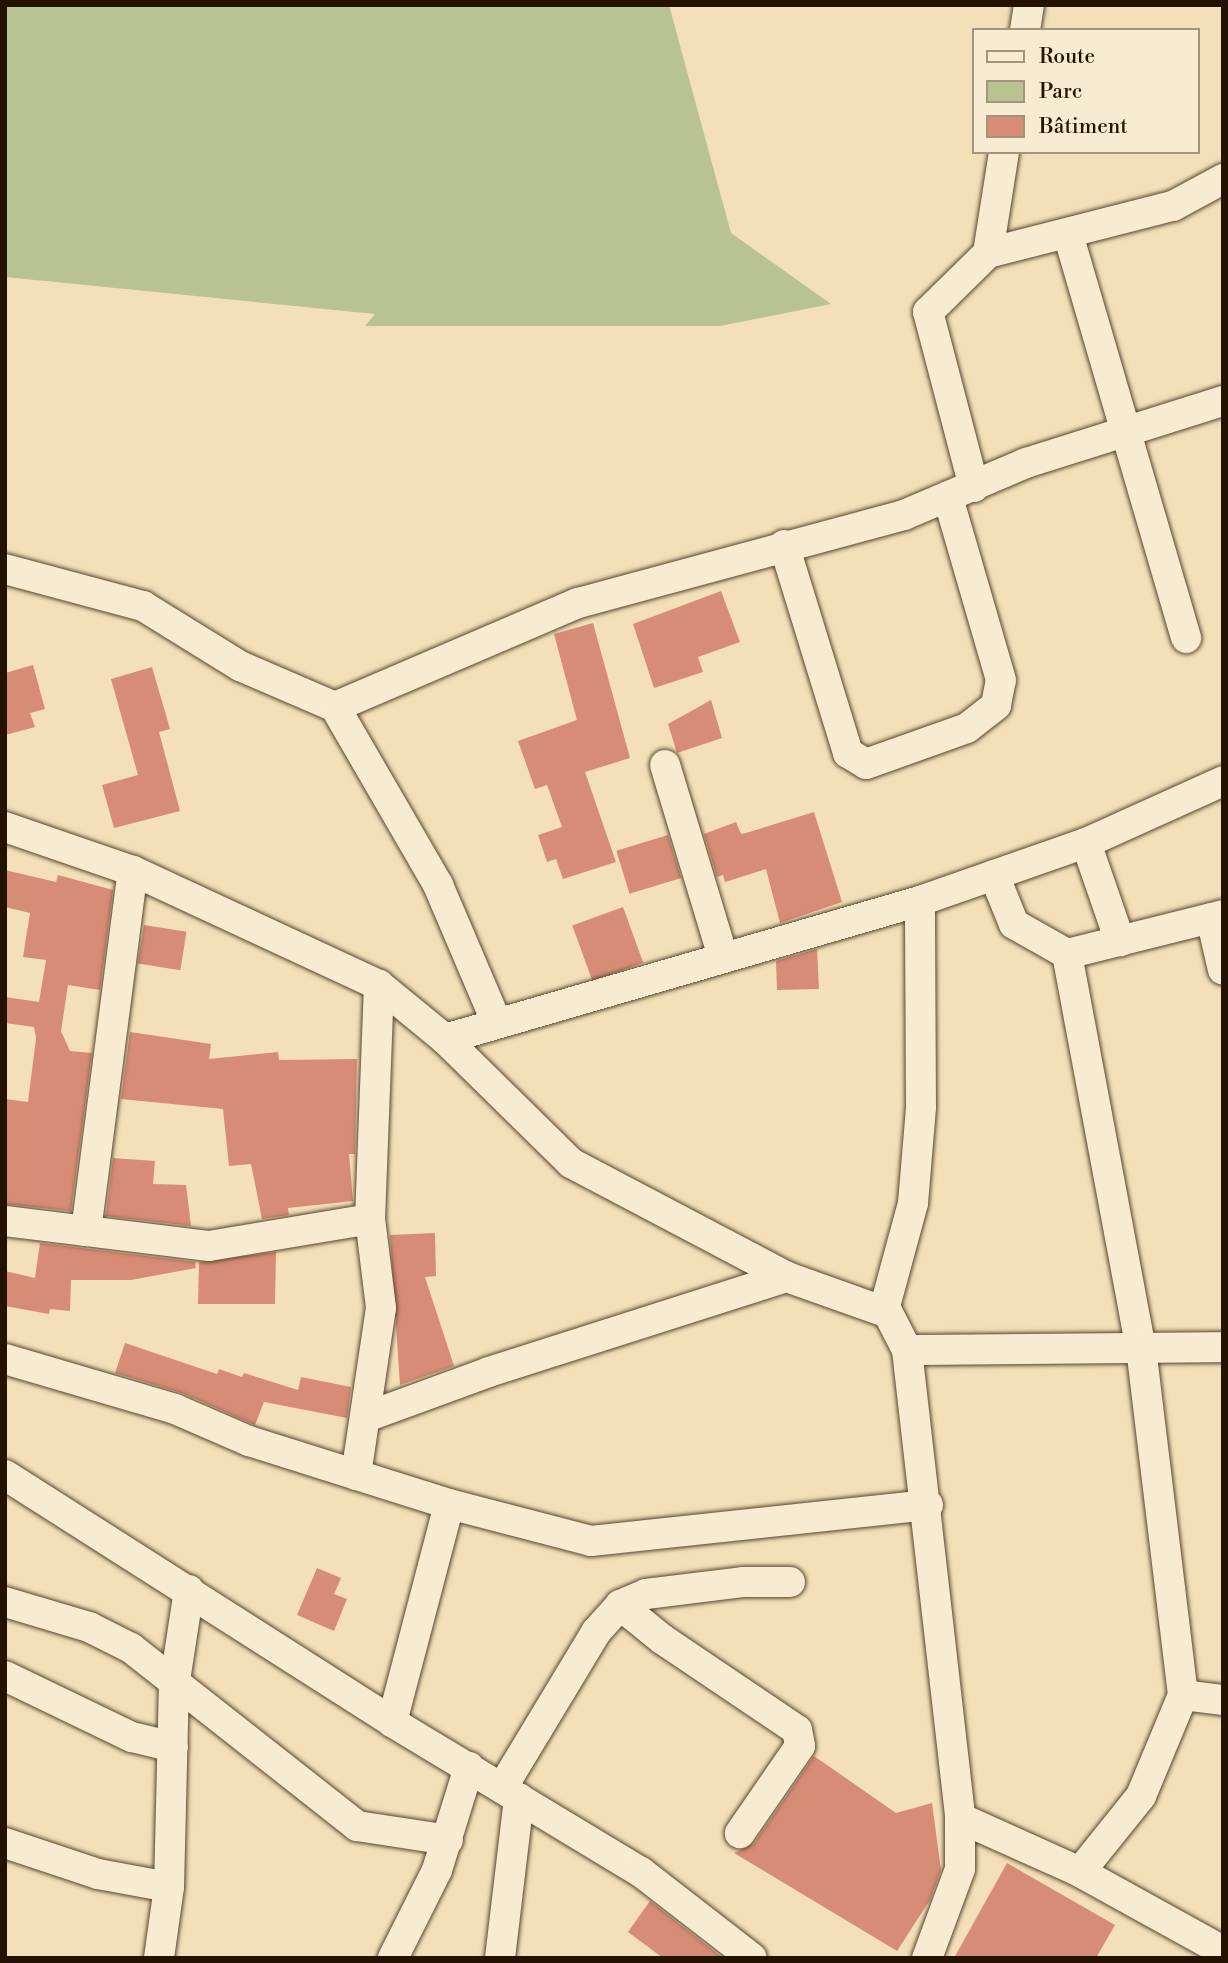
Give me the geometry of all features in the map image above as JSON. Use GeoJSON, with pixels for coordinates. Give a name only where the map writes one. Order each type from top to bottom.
{"type":"FeatureCollection","features":[{"type":"Feature","properties":{"kind":"street"},"geometry":{"type":"LineString","coordinates":[[1025,28],[1029,5]]}},
{"type":"Feature","properties":{"kind":"street"},"geometry":{"type":"LineString","coordinates":[[988,253],[1004,154]]}},
{"type":"Feature","properties":{"kind":"street"},"geometry":{"type":"LineString","coordinates":[[784,545],[848,753],[866,764],[967,728],[996,705],[1001,680],[961,492],[928,312],[988,253],[1173,206],[1223,179]]}},
{"type":"Feature","properties":{"kind":"street"},"geometry":{"type":"LineString","coordinates":[[1068,234],[1127,428],[1186,638]]}},
{"type":"Feature","properties":{"kind":"street"},"geometry":{"type":"LineString","coordinates":[[335,707],[578,603],[904,514],[1127,428],[1223,401]]}},
{"type":"Feature","properties":{"kind":"street"},"geometry":{"type":"LineString","coordinates":[[5,569],[142,606],[240,666],[335,707],[438,885],[497,1023]]}},
{"type":"Feature","properties":{"kind":"street"},"geometry":{"type":"LineString","coordinates":[[665,765],[723,957]]}},
{"type":"Feature","properties":{"kind":"street"},"geometry":{"type":"LineString","coordinates":[[445,1039],[920,901],[1086,843],[1220,790]]}},
{"type":"Feature","properties":{"kind":"street"},"geometry":{"type":"LineString","coordinates":[[5,827],[133,871],[379,985],[445,1039],[571,1163],[786,1278],[884,1310],[907,1350],[928,1505],[960,1818],[960,1869],[927,1958]]}},
{"type":"Feature","properties":{"kind":"street"},"geometry":{"type":"LineString","coordinates":[[1086,843],[1120,941]]}},
{"type":"Feature","properties":{"kind":"street"},"geometry":{"type":"LineString","coordinates":[[86,1231],[133,871]]}},
{"type":"Feature","properties":{"kind":"street"},"geometry":{"type":"LineString","coordinates":[[994,875],[1014,924],[1067,954],[1217,917],[1223,970]]}},
{"type":"Feature","properties":{"kind":"street"},"geometry":{"type":"LineString","coordinates":[[884,1310],[913,1203],[921,1107],[920,901]]}},
{"type":"Feature","properties":{"kind":"street"},"geometry":{"type":"LineString","coordinates":[[1067,954],[1140,1348],[1183,1695],[1141,1796],[1080,1872]]}},
{"type":"Feature","properties":{"kind":"street"},"geometry":{"type":"LineString","coordinates":[[356,1475],[369,1416],[381,1308],[370,1219],[379,985]]}},
{"type":"Feature","properties":{"kind":"street"},"geometry":{"type":"LineString","coordinates":[[5,1222],[209,1246],[370,1219]]}},
{"type":"Feature","properties":{"kind":"street"},"geometry":{"type":"LineString","coordinates":[[369,1416],[488,1372],[786,1278]]}},
{"type":"Feature","properties":{"kind":"street"},"geometry":{"type":"LineString","coordinates":[[907,1350],[1223,1347]]}},
{"type":"Feature","properties":{"kind":"street"},"geometry":{"type":"LineString","coordinates":[[5,1359],[175,1409],[249,1441],[449,1504],[590,1541],[928,1505]]}},
{"type":"Feature","properties":{"kind":"street"},"geometry":{"type":"LineString","coordinates":[[5,1475],[392,1721],[641,1871],[754,1957]]}},
{"type":"Feature","properties":{"kind":"street"},"geometry":{"type":"LineString","coordinates":[[392,1721],[449,1504]]}},
{"type":"Feature","properties":{"kind":"street"},"geometry":{"type":"LineString","coordinates":[[500,1958],[510,1793],[596,1632],[620,1605],[646,1594],[744,1582],[790,1582]]}},
{"type":"Feature","properties":{"kind":"street"},"geometry":{"type":"LineString","coordinates":[[159,1958],[169,1886],[174,1687],[188,1590]]}},
{"type":"Feature","properties":{"kind":"street"},"geometry":{"type":"LineString","coordinates":[[5,1602],[89,1627],[131,1648],[174,1687],[358,1826],[447,1840]]}},
{"type":"Feature","properties":{"kind":"street"},"geometry":{"type":"LineString","coordinates":[[620,1605],[662,1639],[797,1730],[800,1746],[740,1833]]}},
{"type":"Feature","properties":{"kind":"street"},"geometry":{"type":"LineString","coordinates":[[5,1676],[132,1737],[173,1747]]}},
{"type":"Feature","properties":{"kind":"street"},"geometry":{"type":"LineString","coordinates":[[1183,1695],[1223,1700]]}},
{"type":"Feature","properties":{"kind":"street"},"geometry":{"type":"LineString","coordinates":[[393,1958],[447,1840],[469,1768]]}},
{"type":"Feature","properties":{"kind":"street"},"geometry":{"type":"LineString","coordinates":[[960,1818],[1080,1872],[1223,1951]]}},
{"type":"Feature","properties":{"kind":"street"},"geometry":{"type":"LineString","coordinates":[[5,1843],[98,1874],[169,1886]]}},
{"type":"Feature","properties":{"kind":"green space"},"geometry":{"type":"Polygon","coordinates":[[[5,5],[669,5],[731,233],[831,304],[720,326],[365,326],[375,314],[5,277],[5,5]]]}},
{"type":"Feature","properties":{"kind":"building"},"geometry":{"type":"Polygon","coordinates":[[[721,591],[740,642],[698,657],[703,672],[654,688],[633,624],[721,591]]]}},
{"type":"Feature","properties":{"kind":"building"},"geometry":{"type":"Polygon","coordinates":[[[593,623],[630,758],[585,772],[616,862],[563,879],[556,859],[547,862],[538,835],[562,827],[547,785],[535,789],[518,741],[577,720],[554,634],[593,623]]]}},
{"type":"Feature","properties":{"kind":"building"},"geometry":{"type":"Polygon","coordinates":[[[33,665],[45,709],[30,713],[35,727],[5,735],[5,673],[33,665]]]}},
{"type":"Feature","properties":{"kind":"building"},"geometry":{"type":"Polygon","coordinates":[[[152,667],[170,729],[159,732],[180,811],[114,828],[102,785],[138,775],[111,679],[152,667]]]}},
{"type":"Feature","properties":{"kind":"building"},"geometry":{"type":"Polygon","coordinates":[[[711,700],[722,738],[677,753],[668,724],[711,700]]]}},
{"type":"Feature","properties":{"kind":"building"},"geometry":{"type":"Polygon","coordinates":[[[814,812],[842,902],[780,923],[766,869],[725,882],[723,875],[717,877],[704,834],[736,822],[741,834],[746,833],[814,812]]]}},
{"type":"Feature","properties":{"kind":"building"},"geometry":{"type":"Polygon","coordinates":[[[668,835],[681,878],[630,894],[616,851],[668,835]]]}},
{"type":"Feature","properties":{"kind":"building"},"geometry":{"type":"Polygon","coordinates":[[[5,870],[56,882],[58,875],[113,890],[100,990],[68,985],[61,1031],[70,1051],[92,1053],[71,1211],[5,1204],[5,1099],[28,1102],[36,1038],[34,1027],[5,1023],[5,997],[39,1002],[46,960],[23,957],[30,913],[5,907],[5,870]]]}},
{"type":"Feature","properties":{"kind":"building"},"geometry":{"type":"Polygon","coordinates":[[[623,907],[643,962],[592,981],[572,925],[623,907]]]}},
{"type":"Feature","properties":{"kind":"building"},"geometry":{"type":"Polygon","coordinates":[[[144,925],[186,932],[180,970],[138,964],[144,925]]]}},
{"type":"Feature","properties":{"kind":"building"},"geometry":{"type":"Polygon","coordinates":[[[817,949],[819,989],[777,990],[776,961],[817,949]]]}},
{"type":"Feature","properties":{"kind":"building"},"geometry":{"type":"Polygon","coordinates":[[[130,1032],[211,1044],[209,1059],[278,1052],[279,1060],[357,1059],[355,1154],[349,1154],[353,1201],[288,1208],[289,1215],[262,1219],[251,1164],[229,1166],[223,1109],[121,1099],[130,1032]]]}},
{"type":"Feature","properties":{"kind":"building"},"geometry":{"type":"Polygon","coordinates":[[[113,1158],[155,1161],[153,1184],[186,1185],[191,1226],[106,1216],[113,1158]]]}},
{"type":"Feature","properties":{"kind":"building"},"geometry":{"type":"Polygon","coordinates":[[[435,1233],[436,1276],[425,1277],[454,1366],[400,1385],[390,1235],[435,1233]]]}},
{"type":"Feature","properties":{"kind":"building"},"geometry":{"type":"Polygon","coordinates":[[[40,1243],[195,1262],[196,1268],[131,1280],[71,1280],[70,1311],[50,1309],[49,1314],[5,1306],[5,1271],[35,1278],[40,1243]]]}},
{"type":"Feature","properties":{"kind":"building"},"geometry":{"type":"Polygon","coordinates":[[[276,1252],[275,1304],[198,1304],[199,1262],[276,1252]]]}},
{"type":"Feature","properties":{"kind":"building"},"geometry":{"type":"Polygon","coordinates":[[[125,1343],[217,1374],[219,1369],[242,1377],[244,1373],[298,1390],[301,1377],[351,1387],[347,1418],[264,1402],[255,1425],[182,1393],[115,1373],[125,1343]]]}},
{"type":"Feature","properties":{"kind":"building"},"geometry":{"type":"Polygon","coordinates":[[[317,1568],[341,1578],[334,1594],[347,1599],[334,1631],[297,1615],[317,1568]]]}},
{"type":"Feature","properties":{"kind":"building"},"geometry":{"type":"Polygon","coordinates":[[[814,1756],[896,1813],[932,1803],[941,1870],[930,1900],[897,1951],[734,1853],[754,1843],[814,1756]]]}},
{"type":"Feature","properties":{"kind":"building"},"geometry":{"type":"Polygon","coordinates":[[[1007,1863],[1115,1925],[1096,1958],[954,1958],[1007,1863]]]}},
{"type":"Feature","properties":{"kind":"building"},"geometry":{"type":"Polygon","coordinates":[[[650,1901],[723,1958],[663,1958],[628,1932],[650,1901]]]}}]}
